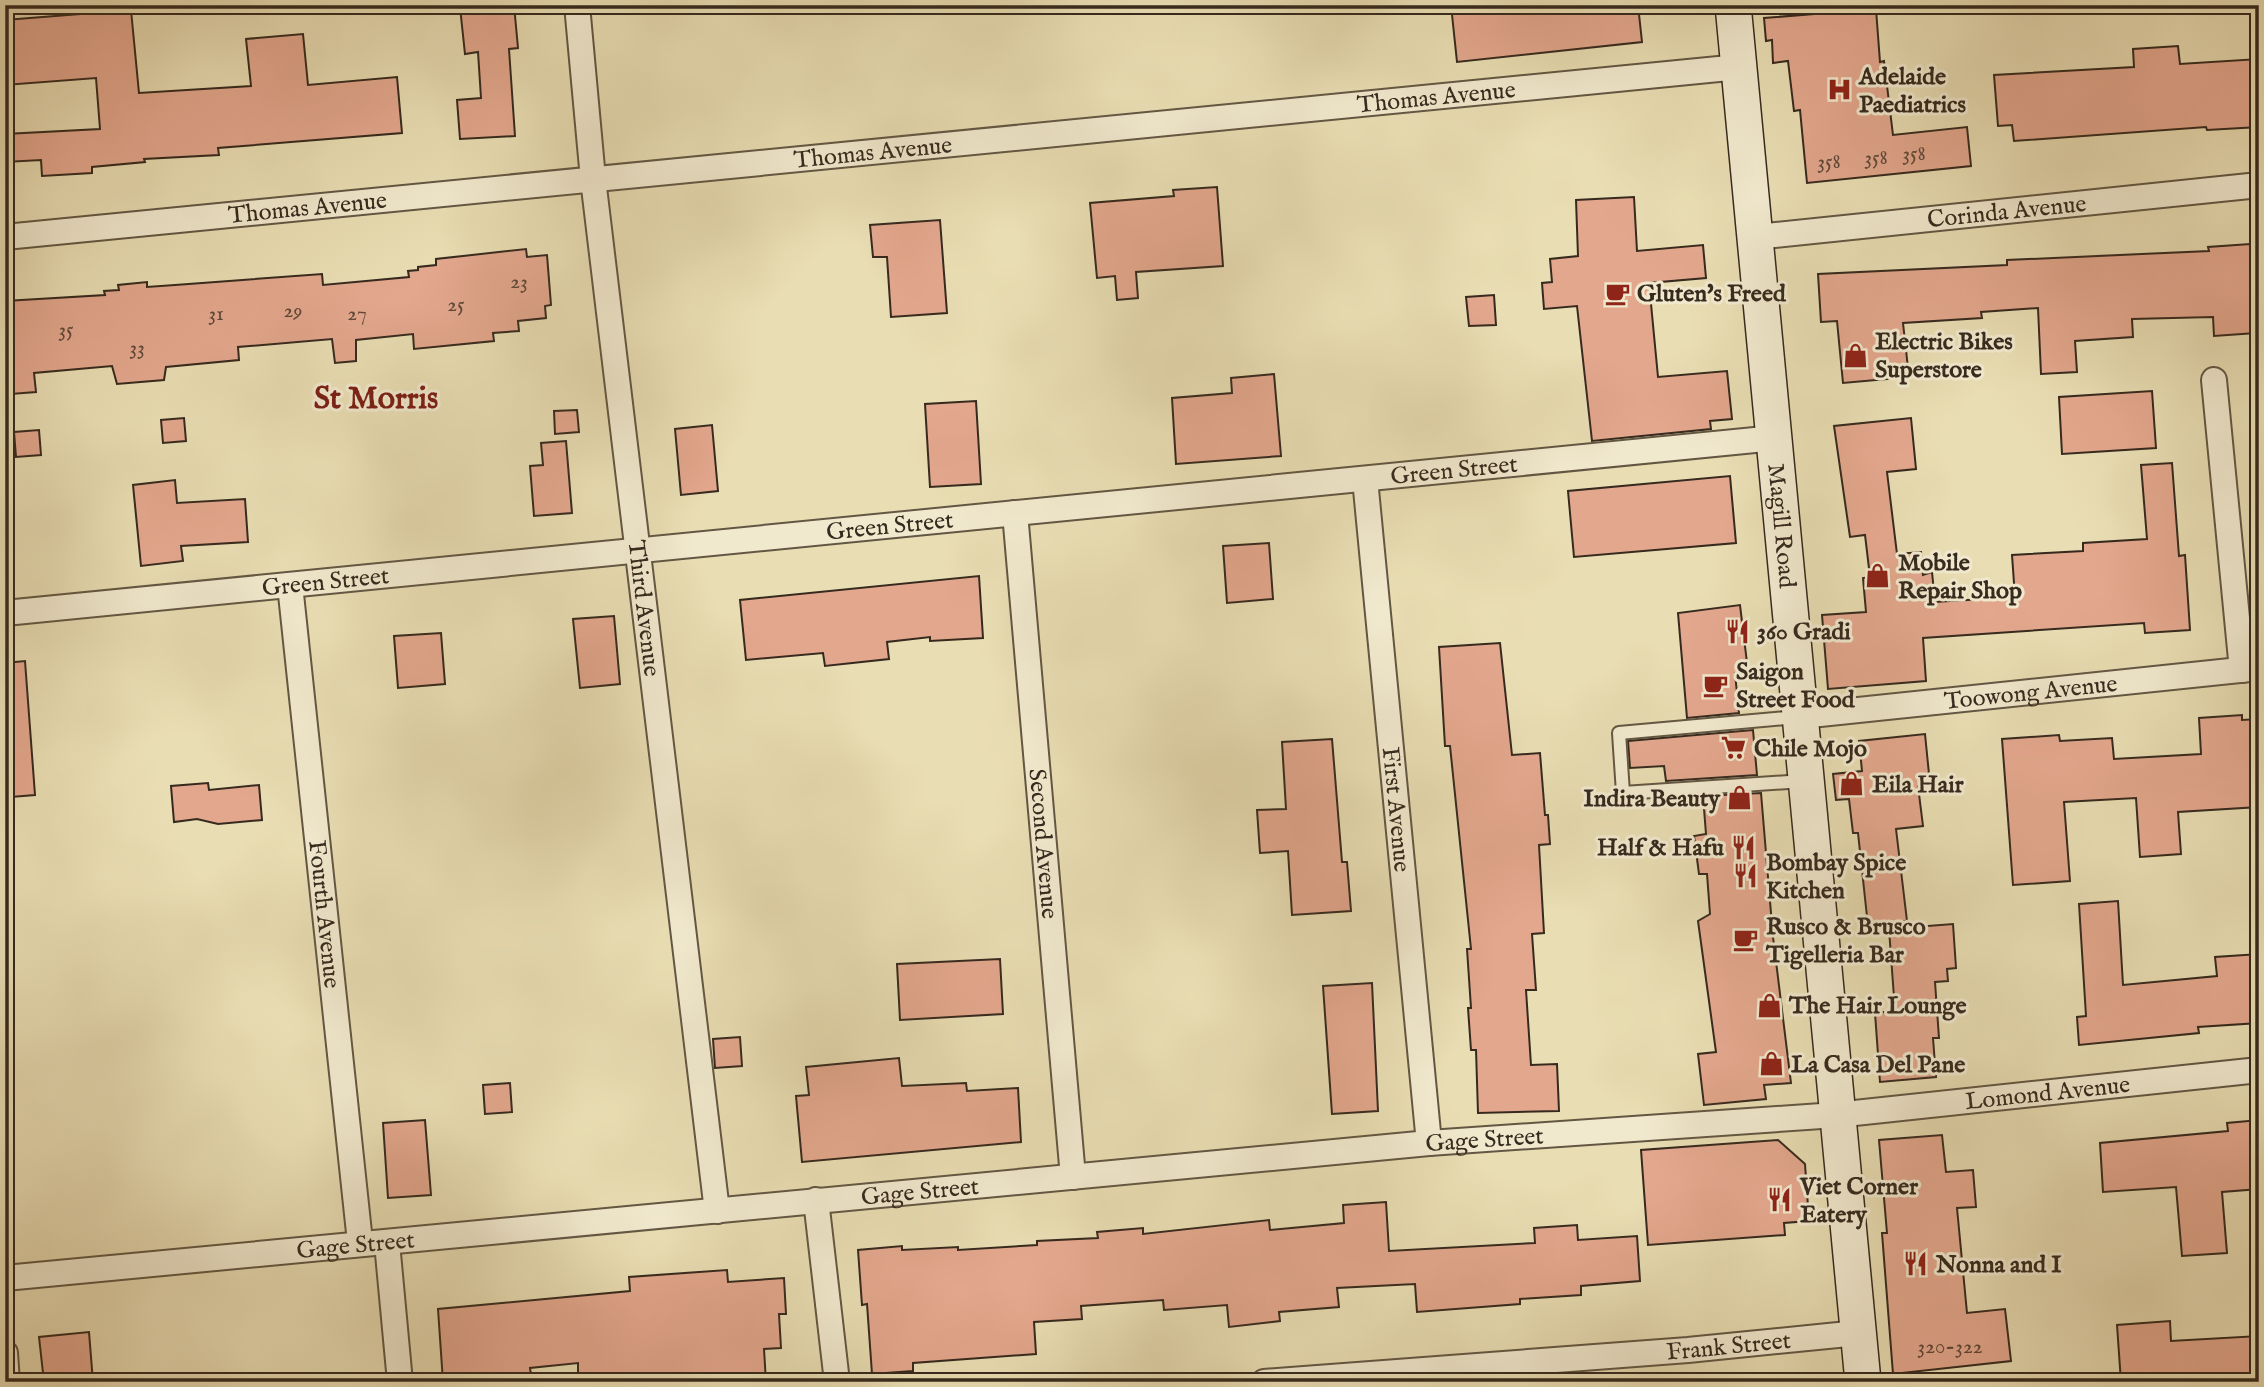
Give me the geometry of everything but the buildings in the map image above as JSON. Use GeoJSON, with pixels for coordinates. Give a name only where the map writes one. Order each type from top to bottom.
{"type":"FeatureCollection","features":[{"type":"Feature","properties":{"kind":"main road","name":"Magill Road"},"geometry":{"type":"LineString","coordinates":[[1733,5],[1863,1382]]}},
{"type":"Feature","properties":{"kind":"street","name":"Third Avenue"},"geometry":{"type":"LineString","coordinates":[[577,5],[593,179],[717,1211]]}},
{"type":"Feature","properties":{"kind":"street","name":"Thomas Avenue"},"geometry":{"type":"LineString","coordinates":[[5,237],[1739,67]]}},
{"type":"Feature","properties":{"kind":"street","name":"Corinda Avenue"},"geometry":{"type":"LineString","coordinates":[[1756,237],[2259,185]]}},
{"type":"Feature","properties":{"kind":"street"},"geometry":{"type":"LineString","coordinates":[[2214,380],[2251,669]]}},
{"type":"Feature","properties":{"kind":"street","name":"Green Street"},"geometry":{"type":"LineString","coordinates":[[5,613],[1775,438]]}},
{"type":"Feature","properties":{"kind":"street","name":"First Avenue"},"geometry":{"type":"LineString","coordinates":[[1365,479],[1429,1143]]}},
{"type":"Feature","properties":{"kind":"street","name":"Second Avenue"},"geometry":{"type":"LineString","coordinates":[[1015,513],[1073,1177]]}},
{"type":"Feature","properties":{"kind":"street","name":"Fourth Avenue"},"geometry":{"type":"LineString","coordinates":[[290,584],[360,1242]]}},
{"type":"Feature","properties":{"kind":"street","name":"Toowong Avenue"},"geometry":{"type":"LineString","coordinates":[[1801,716],[2251,669]]}},
{"type":"Feature","properties":{"kind":"street","name":"Lomond Avenue"},"geometry":{"type":"LineString","coordinates":[[1836,1115],[2259,1070]]}},
{"type":"Feature","properties":{"kind":"street","name":"Gage Street"},"geometry":{"type":"LineString","coordinates":[[5,1278],[360,1242],[387,1243],[1429,1143],[1836,1115]]}},
{"type":"Feature","properties":{"kind":"street"},"geometry":{"type":"LineString","coordinates":[[816,1200],[837,1382]]}},
{"type":"Feature","properties":{"kind":"street"},"geometry":{"type":"LineString","coordinates":[[387,1243],[400,1382]]}},
{"type":"Feature","properties":{"kind":"street","name":"Frank Street"},"geometry":{"type":"LineString","coordinates":[[1264,1382],[1688,1350],[1858,1333]]}},
{"type":"Feature","properties":{"kind":"street"},"geometry":{"type":"LineString","coordinates":[[5,1353],[7,1382]]}},
{"type":"Feature","properties":{"kind":"lane"},"geometry":{"type":"LineString","coordinates":[[1801,716],[1619,733],[1623,793],[1807,780]]}},
{"type":"Feature","properties":{"kind":"place","name":"Adelaide Paediatrics"},"geometry":{"type":"Point","coordinates":[1839,90]}},
{"type":"Feature","properties":{"kind":"place","name":"Gluten's Freed"},"geometry":{"type":"Point","coordinates":[1617,293]}},
{"type":"Feature","properties":{"kind":"place","name":"Electric Bikes Superstore"},"geometry":{"type":"Point","coordinates":[1855,355]}},
{"type":"Feature","properties":{"kind":"place","name":"Mobile Repair Shop"},"geometry":{"type":"Point","coordinates":[1878,576]}},
{"type":"Feature","properties":{"kind":"place","name":"360 Gradi"},"geometry":{"type":"Point","coordinates":[1737,631]}},
{"type":"Feature","properties":{"kind":"place","name":"Saigon Street Food"},"geometry":{"type":"Point","coordinates":[1716,685]}},
{"type":"Feature","properties":{"kind":"place","name":"Chile Mojo"},"geometry":{"type":"Point","coordinates":[1734,748]}},
{"type":"Feature","properties":{"kind":"place","name":"Eila Hair"},"geometry":{"type":"Point","coordinates":[1852,784]}},
{"type":"Feature","properties":{"kind":"place","name":"Indira Beauty"},"geometry":{"type":"Point","coordinates":[1740,798]}},
{"type":"Feature","properties":{"kind":"place","name":"Half & Hafu"},"geometry":{"type":"Point","coordinates":[1744,847]}},
{"type":"Feature","properties":{"kind":"place","name":"Bombay Spice Kitchen"},"geometry":{"type":"Point","coordinates":[1746,876]}},
{"type":"Feature","properties":{"kind":"place","name":"Rusco & Brusco Tigelleria Bar"},"geometry":{"type":"Point","coordinates":[1746,940]}},
{"type":"Feature","properties":{"kind":"place","name":"The Hair Lounge"},"geometry":{"type":"Point","coordinates":[1769,1005]}},
{"type":"Feature","properties":{"kind":"place","name":"La Casa Del Pane"},"geometry":{"type":"Point","coordinates":[1771,1064]}},
{"type":"Feature","properties":{"kind":"place","name":"Viet Corner Eatery"},"geometry":{"type":"Point","coordinates":[1780,1200]}},
{"type":"Feature","properties":{"kind":"place","name":"Nonna and I"},"geometry":{"type":"Point","coordinates":[1916,1264]}},
{"type":"Feature","properties":{"kind":"district","name":"St Morris"},"geometry":{"type":"Point","coordinates":[376,397]}}]}
